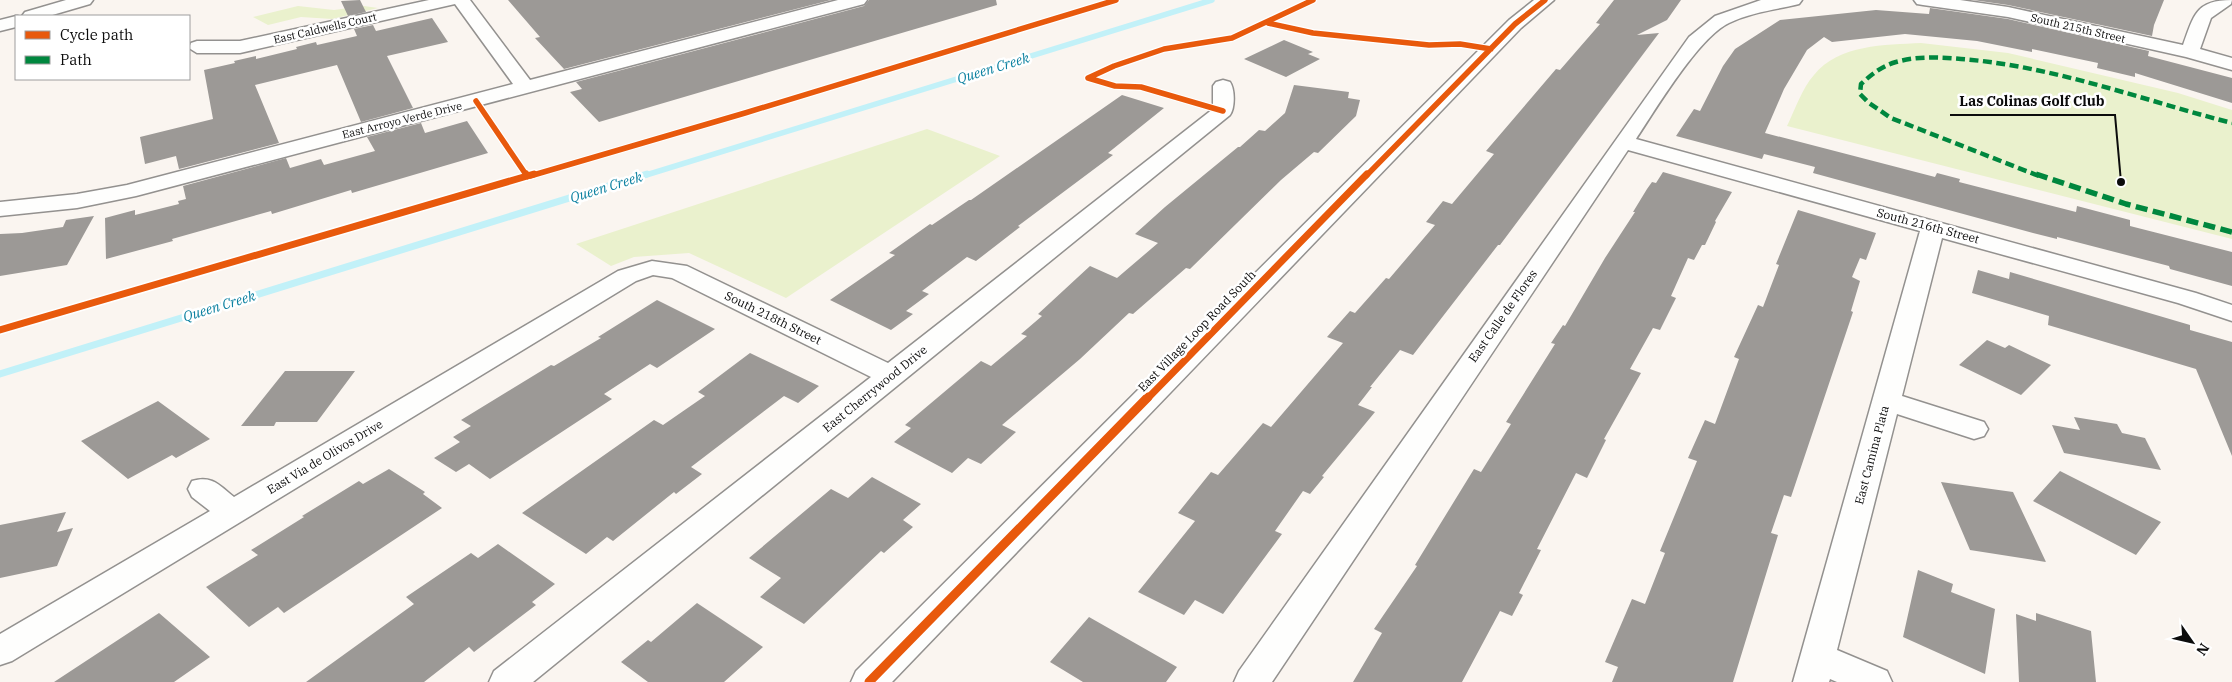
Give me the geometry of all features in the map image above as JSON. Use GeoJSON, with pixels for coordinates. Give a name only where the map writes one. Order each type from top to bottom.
{"type":"FeatureCollection","features":[{"type":"Feature","properties":{"kind":"street"},"geometry":{"type":"LineString","coordinates":[[34,15],[84,0]]}},
{"type":"Feature","properties":{"kind":"street","name":"East Caldwells Court"},"geometry":{"type":"LineString","coordinates":[[197,47],[240,47],[452,0]]}},
{"type":"Feature","properties":{"kind":"street"},"geometry":{"type":"LineString","coordinates":[[461,0],[526,88]]}},
{"type":"Feature","properties":{"kind":"street","name":"East Arroyo Verde Drive"},"geometry":{"type":"LineString","coordinates":[[0,209],[77,201],[128,191],[858,0]]}},
{"type":"Feature","properties":{"kind":"street","name":"East Village Loop Road South"},"geometry":{"type":"LineString","coordinates":[[868,682],[1515,24],[1545,0]]}},
{"type":"Feature","properties":{"kind":"street","name":"East Calle de Flores"},"geometry":{"type":"LineString","coordinates":[[1252,682],[1623,142],[1695,41],[1721,20],[1762,5],[1793,0]]}},
{"type":"Feature","properties":{"kind":"street","name":"South 215th Street"},"geometry":{"type":"LineString","coordinates":[[1923,0],[1954,1],[2008,12],[2190,52],[2232,64]]}},
{"type":"Feature","properties":{"kind":"street"},"geometry":{"type":"LineString","coordinates":[[2190,52],[2203,15],[2225,0]]}},
{"type":"Feature","properties":{"kind":"street"},"geometry":{"type":"LineString","coordinates":[[0,26],[15,21]]}},
{"type":"Feature","properties":{"kind":"street","name":"East Cherrywood Drive"},"geometry":{"type":"LineString","coordinates":[[507,682],[1223,111],[1223,86]]}},
{"type":"Feature","properties":{"kind":"street","name":"South 216th Street"},"geometry":{"type":"LineString","coordinates":[[1623,142],[2187,298],[2232,313]]}},
{"type":"Feature","properties":{"kind":"street","name":"East Camina Plata"},"geometry":{"type":"LineString","coordinates":[[1814,670],[1933,228]]}},
{"type":"Feature","properties":{"kind":"street","name":"South 218th Street"},"geometry":{"type":"LineString","coordinates":[[652,268],[678,271],[892,376]]}},
{"type":"Feature","properties":{"kind":"street","name":"East Via de Olivos Drive"},"geometry":{"type":"LineString","coordinates":[[0,651],[627,276],[652,268]]}},
{"type":"Feature","properties":{"kind":"street"},"geometry":{"type":"LineString","coordinates":[[1887,401],[1974,429]]}},
{"type":"Feature","properties":{"kind":"street"},"geometry":{"type":"LineString","coordinates":[[203,489],[232,512]]}},
{"type":"Feature","properties":{"kind":"street"},"geometry":{"type":"LineString","coordinates":[[1814,670],[1874,682]]}},
{"type":"Feature","properties":{"kind":"green space"},"geometry":{"type":"Polygon","coordinates":[[[298,6],[334,10],[364,6],[378,8],[332,19],[301,17],[268,25],[253,17],[298,6]]]}},
{"type":"Feature","properties":{"kind":"green space"},"geometry":{"type":"Polygon","coordinates":[[[1921,43],[2008,53],[2178,93],[2232,110],[2232,239],[1787,126],[1810,80],[1824,65],[1836,57],[1863,48],[1921,43]]]}},
{"type":"Feature","properties":{"kind":"green space"},"geometry":{"type":"Polygon","coordinates":[[[927,129],[1000,156],[786,298],[689,253],[634,257],[611,266],[576,244],[927,129]]]}},
{"type":"Feature","properties":{"kind":"building"},"geometry":{"type":"Polygon","coordinates":[[[360,0],[366,12],[348,16],[341,1],[360,0]]]}},
{"type":"Feature","properties":{"kind":"building"},"geometry":{"type":"Polygon","coordinates":[[[508,0],[831,0],[564,69],[535,38],[540,37],[508,0]]]}},
{"type":"Feature","properties":{"kind":"building"},"geometry":{"type":"Polygon","coordinates":[[[869,0],[996,0],[997,5],[599,122],[570,92],[582,89],[576,82],[864,6],[869,0]]]}},
{"type":"Feature","properties":{"kind":"building"},"geometry":{"type":"Polygon","coordinates":[[[1614,0],[1681,0],[1667,20],[1637,35],[1659,33],[1500,245],[1498,245],[1413,355],[1400,350],[1370,387],[1372,387],[1358,405],[1375,412],[1322,476],[1324,477],[1310,494],[1303,491],[1275,531],[1282,534],[1223,614],[1195,600],[1184,615],[1138,592],[1195,521],[1178,513],[1211,472],[1218,475],[1263,423],[1271,427],[1343,343],[1327,337],[1350,311],[1355,313],[1386,278],[1389,279],[1435,225],[1426,222],[1443,201],[1452,204],[1494,154],[1486,151],[1556,69],[1560,70],[1600,24],[1596,23],[1614,0]]]}},
{"type":"Feature","properties":{"kind":"building"},"geometry":{"type":"Polygon","coordinates":[[[1973,0],[2164,0],[2154,25],[2152,36],[2008,5],[1973,0]]]}},
{"type":"Feature","properties":{"kind":"building"},"geometry":{"type":"Polygon","coordinates":[[[1930,8],[2008,19],[2149,51],[2148,56],[2232,78],[2232,103],[2135,73],[2135,77],[2097,68],[2098,63],[2032,49],[2032,52],[1977,41],[1905,34],[1832,42],[1824,37],[1807,50],[1784,89],[1765,133],[1935,177],[1937,173],[1960,179],[1959,182],[2076,212],[2077,206],[2130,220],[2130,226],[2232,252],[2232,286],[2170,269],[2169,266],[2057,237],[2057,239],[2033,233],[1813,173],[1815,167],[1764,154],[1762,159],[1676,136],[1694,109],[1700,111],[1723,66],[1735,49],[1780,20],[1876,10],[1929,14],[1930,8]]]}},
{"type":"Feature","properties":{"kind":"building"},"geometry":{"type":"Polygon","coordinates":[[[432,18],[448,42],[387,56],[413,108],[361,122],[337,65],[255,85],[279,143],[179,169],[176,156],[145,164],[140,137],[213,119],[204,70],[256,56],[256,59],[297,49],[296,47],[316,42],[317,45],[357,36],[354,29],[373,25],[376,31],[432,18]]]}},
{"type":"Feature","properties":{"kind":"building"},"geometry":{"type":"Polygon","coordinates":[[[1284,40],[1313,52],[1308,54],[1320,59],[1286,77],[1244,59],[1284,40]]]}},
{"type":"Feature","properties":{"kind":"building"},"geometry":{"type":"Polygon","coordinates":[[[1294,85],[1349,92],[1348,98],[1360,100],[1356,116],[1318,153],[1314,152],[1281,180],[1190,269],[1186,268],[1133,314],[1129,313],[1080,359],[1002,425],[1016,432],[981,464],[968,458],[952,473],[894,442],[911,428],[905,425],[981,361],[991,366],[1027,336],[1021,334],[1042,316],[1038,314],[1090,266],[1117,278],[1158,243],[1135,234],[1259,130],[1265,131],[1285,113],[1294,85]]]}},
{"type":"Feature","properties":{"kind":"building"},"geometry":{"type":"Polygon","coordinates":[[[1122,95],[1164,108],[1108,153],[1113,155],[1018,226],[1020,227],[976,261],[967,257],[922,291],[929,294],[906,311],[913,314],[891,330],[830,300],[895,255],[889,253],[930,224],[932,225],[971,200],[1122,95]]]}},
{"type":"Feature","properties":{"kind":"building"},"geometry":{"type":"Polygon","coordinates":[[[467,121],[488,153],[352,193],[351,190],[272,214],[271,211],[106,259],[105,218],[135,210],[135,215],[179,204],[178,201],[186,199],[183,186],[286,158],[290,168],[321,159],[324,165],[375,151],[367,137],[421,123],[425,133],[467,121]]]}},
{"type":"Feature","properties":{"kind":"building"},"geometry":{"type":"Polygon","coordinates":[[[1663,172],[1732,192],[1715,221],[1705,245],[1702,245],[1694,260],[1688,258],[1671,296],[1676,298],[1660,330],[1653,328],[1630,369],[1641,373],[1604,439],[1606,440],[1587,478],[1576,473],[1537,549],[1541,550],[1519,593],[1523,595],[1512,616],[1500,611],[1462,682],[1353,682],[1382,633],[1374,629],[1417,566],[1415,565],[1474,469],[1481,472],[1511,424],[1506,422],[1555,344],[1551,343],[1563,325],[1565,326],[1635,212],[1633,212],[1647,189],[1652,182],[1656,183],[1663,172]]]}},
{"type":"Feature","properties":{"kind":"building"},"geometry":{"type":"Polygon","coordinates":[[[1798,210],[1876,233],[1866,260],[1860,258],[1852,277],[1860,281],[1851,311],[1853,312],[1791,497],[1784,495],[1771,533],[1778,535],[1733,682],[1612,682],[1618,667],[1605,662],[1632,599],[1645,604],[1665,553],[1660,551],[1697,461],[1688,458],[1705,420],[1715,424],[1739,359],[1734,357],[1758,305],[1763,307],[1779,265],[1776,264],[1798,210]]]}},
{"type":"Feature","properties":{"kind":"building"},"geometry":{"type":"Polygon","coordinates":[[[94,216],[67,265],[0,276],[0,234],[63,227],[66,220],[94,216]]]}},
{"type":"Feature","properties":{"kind":"building"},"geometry":{"type":"Polygon","coordinates":[[[1978,270],[2009,279],[2010,272],[2190,325],[2190,330],[2232,342],[2232,456],[2196,369],[2048,325],[2049,316],[1972,293],[1978,270]]]}},
{"type":"Feature","properties":{"kind":"building"},"geometry":{"type":"Polygon","coordinates":[[[657,300],[715,329],[657,368],[650,364],[604,394],[612,399],[490,479],[469,464],[456,472],[434,458],[460,442],[453,437],[471,426],[461,420],[551,365],[554,366],[601,338],[598,337],[657,300]]]}},
{"type":"Feature","properties":{"kind":"building"},"geometry":{"type":"Polygon","coordinates":[[[1987,340],[2005,348],[2009,345],[2051,365],[2021,395],[1959,365],[1987,340]]]}},
{"type":"Feature","properties":{"kind":"building"},"geometry":{"type":"Polygon","coordinates":[[[750,353],[819,386],[798,403],[784,396],[691,467],[702,474],[676,494],[674,492],[613,541],[607,537],[586,554],[522,513],[654,420],[663,425],[705,396],[698,392],[750,353]]]}},
{"type":"Feature","properties":{"kind":"building"},"geometry":{"type":"Polygon","coordinates":[[[285,371],[355,371],[317,422],[276,422],[274,426],[241,426],[285,371]]]}},
{"type":"Feature","properties":{"kind":"building"},"geometry":{"type":"Polygon","coordinates":[[[158,401],[210,439],[176,458],[172,455],[128,479],[81,441],[158,401]]]}},
{"type":"Feature","properties":{"kind":"building"},"geometry":{"type":"Polygon","coordinates":[[[2074,417],[2117,424],[2122,433],[2145,438],[2161,470],[2064,453],[2052,425],[2080,430],[2074,417]]]}},
{"type":"Feature","properties":{"kind":"building"},"geometry":{"type":"Polygon","coordinates":[[[389,469],[425,492],[423,494],[442,508],[284,613],[278,607],[249,627],[206,587],[258,555],[251,550],[304,517],[302,516],[359,481],[363,484],[389,469]]]}},
{"type":"Feature","properties":{"kind":"building"},"geometry":{"type":"Polygon","coordinates":[[[2060,471],[2161,522],[2136,555],[2033,501],[2060,471]]]}},
{"type":"Feature","properties":{"kind":"building"},"geometry":{"type":"Polygon","coordinates":[[[872,477],[921,504],[903,520],[913,527],[884,553],[881,551],[804,624],[760,597],[781,578],[749,558],[831,489],[848,498],[872,477]]]}},
{"type":"Feature","properties":{"kind":"building"},"geometry":{"type":"Polygon","coordinates":[[[1941,482],[2013,492],[2046,562],[1970,550],[1941,482]]]}},
{"type":"Feature","properties":{"kind":"building"},"geometry":{"type":"Polygon","coordinates":[[[66,512],[57,532],[73,528],[57,566],[0,578],[0,525],[66,512]]]}},
{"type":"Feature","properties":{"kind":"building"},"geometry":{"type":"Polygon","coordinates":[[[498,544],[555,584],[532,602],[536,605],[474,652],[469,647],[424,682],[306,682],[414,604],[406,597],[471,553],[478,558],[498,544]]]}},
{"type":"Feature","properties":{"kind":"building"},"geometry":{"type":"Polygon","coordinates":[[[1918,570],[1953,584],[1951,592],[1995,609],[1985,674],[1903,637],[1918,570]]]}},
{"type":"Feature","properties":{"kind":"building"},"geometry":{"type":"Polygon","coordinates":[[[697,603],[763,647],[724,682],[648,682],[621,662],[648,640],[651,642],[697,603]]]}},
{"type":"Feature","properties":{"kind":"building"},"geometry":{"type":"Polygon","coordinates":[[[159,613],[210,657],[174,682],[54,682],[159,613]]]}},
{"type":"Feature","properties":{"kind":"building"},"geometry":{"type":"Polygon","coordinates":[[[2036,613],[2091,631],[2096,682],[2019,682],[2016,614],[2036,621],[2036,613]]]}},
{"type":"Feature","properties":{"kind":"building"},"geometry":{"type":"Polygon","coordinates":[[[1089,617],[1177,667],[1166,682],[1083,682],[1050,662],[1089,617]]]}},
{"type":"Feature","properties":{"kind":"waterway","name":"Queen Creek"},"geometry":{"type":"LineString","coordinates":[[643,176],[1212,0]]}},
{"type":"Feature","properties":{"kind":"waterway","name":"Queen Creek"},"geometry":{"type":"LineString","coordinates":[[0,374],[647,174]]}},
{"type":"Feature","properties":{"kind":"marked path"},"geometry":{"type":"LineString","coordinates":[[2232,123],[2056,74],[2020,66],[1948,58],[1918,58],[1895,62],[1873,73],[1861,84],[1860,94],[1869,103],[1891,118],[2021,169],[2126,204],[2232,232]]}},
{"type":"Feature","properties":{"kind":"cycle path"},"geometry":{"type":"LineString","coordinates":[[0,330],[745,113],[1116,0]]}},
{"type":"Feature","properties":{"kind":"cycle path"},"geometry":{"type":"LineString","coordinates":[[1088,78],[1114,66],[1164,49],[1192,46],[1232,38],[1313,0]]}},
{"type":"Feature","properties":{"kind":"cycle path"},"geometry":{"type":"LineString","coordinates":[[869,682],[1515,24],[1545,0]]}},
{"type":"Feature","properties":{"kind":"cycle path"},"geometry":{"type":"LineString","coordinates":[[1268,23],[1313,33],[1429,45],[1460,44],[1491,49]]}},
{"type":"Feature","properties":{"kind":"cycle path"},"geometry":{"type":"LineString","coordinates":[[1088,78],[1115,86],[1141,87],[1223,111]]}},
{"type":"Feature","properties":{"kind":"cycle path"},"geometry":{"type":"LineString","coordinates":[[476,101],[527,176]]}},
{"type":"Feature","properties":{"kind":"place","name":"Las Colinas Golf Club"},"geometry":{"type":"Point","coordinates":[2121,182]}}]}
